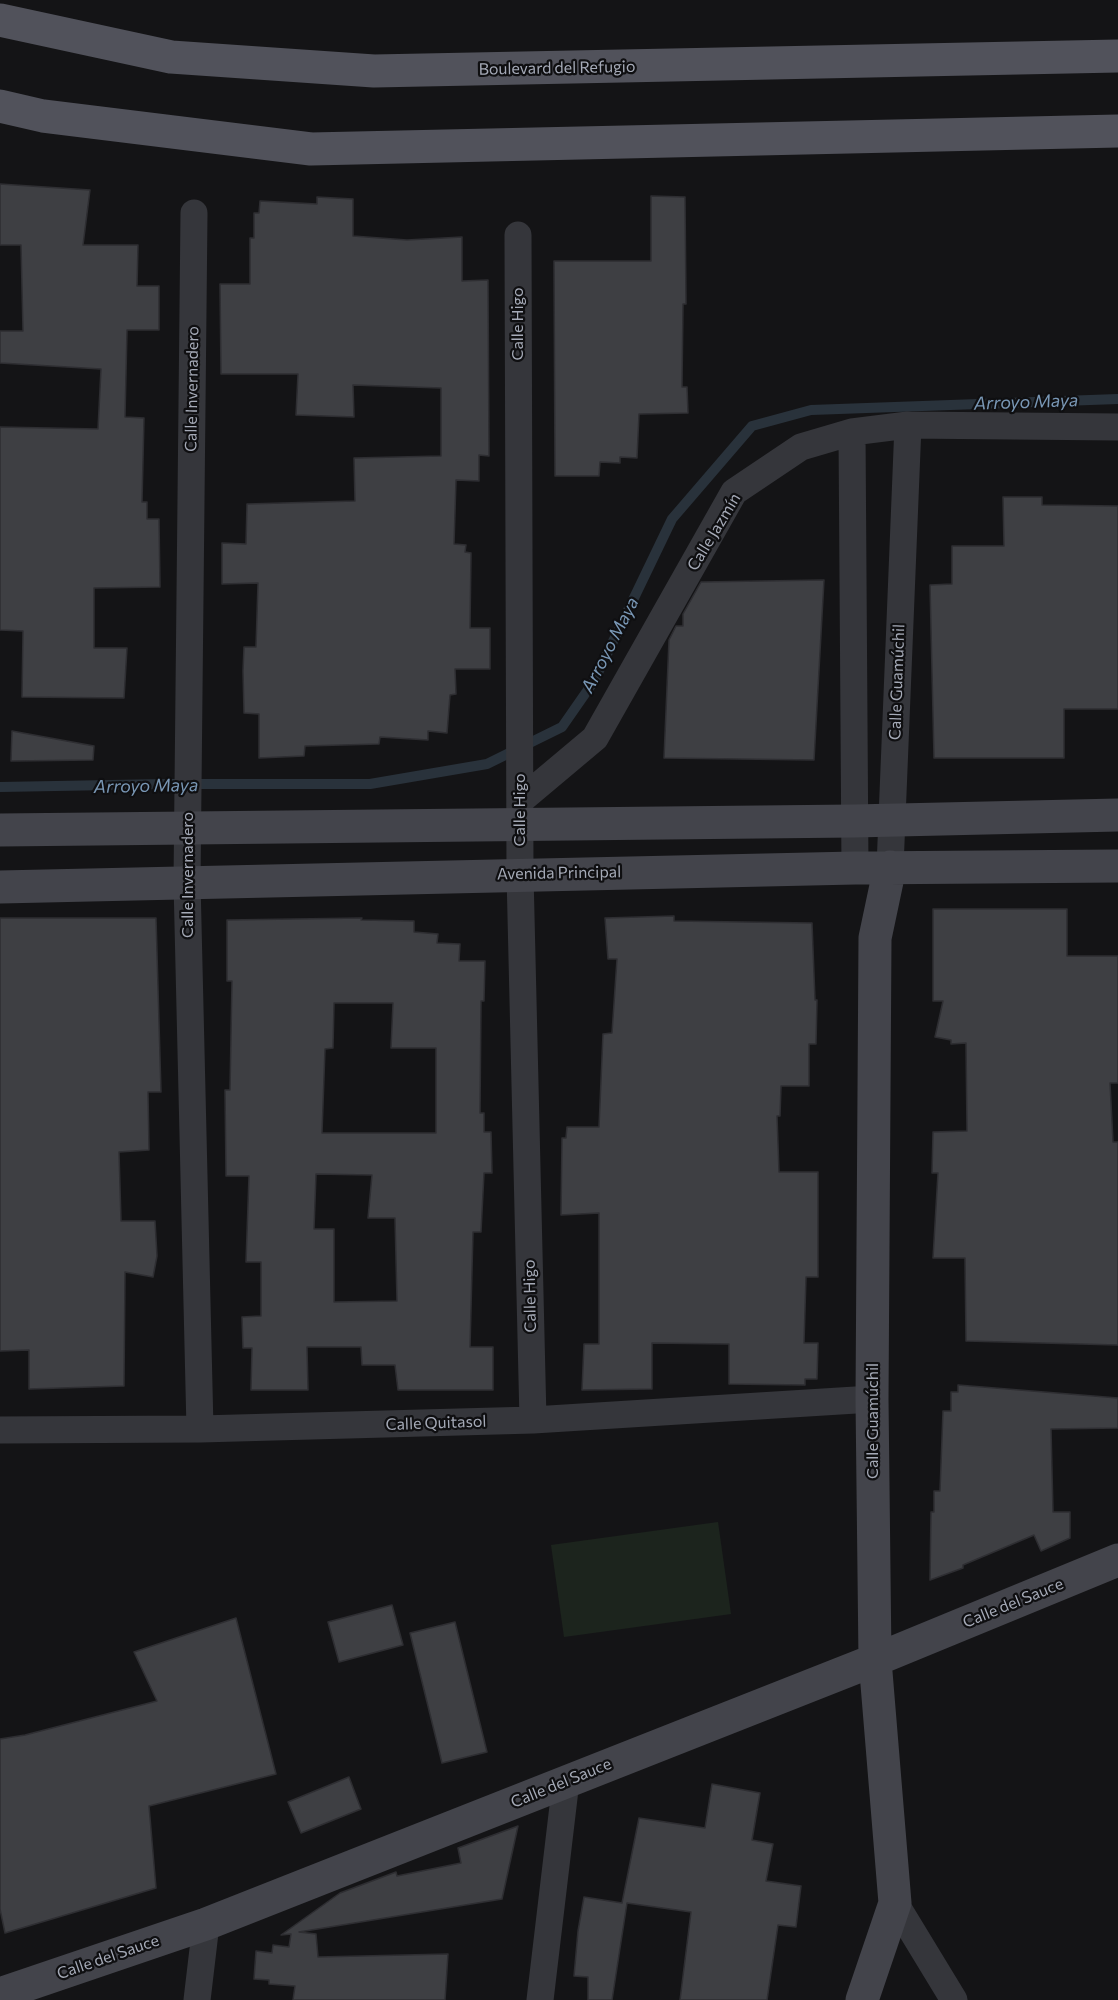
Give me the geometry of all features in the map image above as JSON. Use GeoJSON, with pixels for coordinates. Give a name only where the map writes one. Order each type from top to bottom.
{"type":"FeatureCollection","features":[{"type":"Feature","properties":{"kind":"main road","name":"Boulevard del Refugio"},"geometry":{"type":"LineString","coordinates":[[0,20],[171,57],[374,71],[1118,56]]}},
{"type":"Feature","properties":{"kind":"main road"},"geometry":{"type":"LineString","coordinates":[[0,106],[43,116],[311,149],[1118,131]]}},
{"type":"Feature","properties":{"kind":"street","name":"Calle Invernadero"},"geometry":{"type":"LineString","coordinates":[[194,213],[186,829],[200,1429]]}},
{"type":"Feature","properties":{"kind":"street","name":"Calle Higo"},"geometry":{"type":"LineString","coordinates":[[518,235],[520,874],[532,1420]]}},
{"type":"Feature","properties":{"kind":"street","name":"Calle Jazmín"},"geometry":{"type":"LineString","coordinates":[[520,801],[595,738],[734,492],[801,447],[852,432],[908,425],[1118,427]]}},
{"type":"Feature","properties":{"kind":"street","name":"Calle Guamúchil"},"geometry":{"type":"LineString","coordinates":[[895,1903],[875,1660],[872,1399],[875,938],[890,867],[908,425]]}},
{"type":"Feature","properties":{"kind":"street","name":"Calle Guamúchil"},"geometry":{"type":"LineString","coordinates":[[852,432],[855,868],[875,938]]}},
{"type":"Feature","properties":{"kind":"street"},"geometry":{"type":"LineString","coordinates":[[0,830],[186,829],[520,801],[854,821],[1118,815]]}},
{"type":"Feature","properties":{"kind":"street","name":"Avenida Principal"},"geometry":{"type":"LineString","coordinates":[[0,887],[890,867],[1118,866]]}},
{"type":"Feature","properties":{"kind":"street","name":"Calle Quitasol"},"geometry":{"type":"LineString","coordinates":[[0,1430],[200,1429],[532,1420],[872,1399]]}},
{"type":"Feature","properties":{"kind":"street","name":"Calle del Sauce"},"geometry":{"type":"LineString","coordinates":[[0,1994],[206,1924],[875,1660],[1118,1560]]}},
{"type":"Feature","properties":{"kind":"street"},"geometry":{"type":"LineString","coordinates":[[540,2000],[566,1782]]}},
{"type":"Feature","properties":{"kind":"street"},"geometry":{"type":"LineString","coordinates":[[862,2000],[895,1903]]}},
{"type":"Feature","properties":{"kind":"street"},"geometry":{"type":"LineString","coordinates":[[895,1903],[954,2000]]}},
{"type":"Feature","properties":{"kind":"street"},"geometry":{"type":"LineString","coordinates":[[197,2000],[206,1924]]}},
{"type":"Feature","properties":{"kind":"shaded area"},"geometry":{"type":"Polygon","coordinates":[[[718,1522],[731,1614],[564,1637],[551,1545],[718,1522]]]}},
{"type":"Feature","properties":{"kind":"building"},"geometry":{"type":"Polygon","coordinates":[[[0,184],[90,190],[83,245],[138,245],[137,286],[159,286],[159,330],[127,330],[125,417],[144,418],[142,502],[147,502],[147,519],[159,519],[160,587],[94,588],[94,648],[127,648],[124,698],[22,697],[23,631],[0,630],[0,427],[98,429],[101,369],[0,363],[0,331],[23,331],[21,245],[0,245],[0,184]]]}},
{"type":"Feature","properties":{"kind":"building"},"geometry":{"type":"Polygon","coordinates":[[[651,196],[685,197],[686,304],[683,304],[682,387],[687,387],[688,413],[639,414],[637,458],[620,457],[620,463],[600,462],[599,476],[555,476],[554,261],[651,261],[651,196]]]}},
{"type":"Feature","properties":{"kind":"building"},"geometry":{"type":"Polygon","coordinates":[[[317,197],[353,199],[353,236],[407,240],[462,237],[462,281],[488,280],[489,456],[479,455],[479,481],[456,480],[454,544],[466,545],[465,552],[471,553],[470,628],[490,628],[490,669],[455,669],[456,694],[450,695],[447,733],[428,731],[428,740],[380,737],[379,744],[305,746],[304,756],[259,758],[259,714],[244,713],[243,671],[244,647],[256,647],[258,583],[222,584],[222,543],[246,544],[247,504],[355,501],[354,458],[441,456],[441,388],[353,385],[354,417],[296,415],[298,374],[221,374],[220,284],[250,284],[250,238],[254,238],[254,213],[259,213],[260,201],[317,204],[317,197]]]}},
{"type":"Feature","properties":{"kind":"building"},"geometry":{"type":"Polygon","coordinates":[[[1003,497],[1042,497],[1042,505],[1118,506],[1118,709],[1064,709],[1064,758],[934,758],[930,585],[952,584],[952,546],[1004,546],[1003,497]]]}},
{"type":"Feature","properties":{"kind":"building"},"geometry":{"type":"Polygon","coordinates":[[[824,580],[814,760],[664,758],[669,640],[676,626],[683,626],[683,614],[701,582],[824,580]]]}},
{"type":"Feature","properties":{"kind":"building"},"geometry":{"type":"Polygon","coordinates":[[[12,731],[94,746],[93,760],[11,761],[12,731]]]}},
{"type":"Feature","properties":{"kind":"building"},"geometry":{"type":"Polygon","coordinates":[[[933,909],[1067,909],[1067,956],[1118,956],[1118,1083],[1110,1083],[1113,1142],[1118,1142],[1118,1345],[966,1341],[965,1258],[933,1258],[938,1173],[932,1173],[933,1132],[967,1131],[966,1043],[951,1044],[951,1040],[935,1037],[943,1001],[933,1001],[933,909]]]}},
{"type":"Feature","properties":{"kind":"building"},"geometry":{"type":"Polygon","coordinates":[[[674,916],[674,921],[812,923],[815,1000],[817,1000],[816,1044],[809,1044],[809,1086],[781,1086],[780,1116],[777,1116],[779,1172],[818,1172],[818,1277],[806,1277],[804,1343],[818,1343],[817,1379],[805,1379],[805,1385],[729,1384],[729,1344],[652,1343],[652,1389],[582,1390],[584,1344],[599,1344],[599,1213],[561,1215],[562,1138],[566,1138],[567,1127],[599,1127],[603,1034],[612,1033],[617,959],[608,959],[605,918],[674,916]]]}},
{"type":"Feature","properties":{"kind":"building"},"geometry":{"type":"Polygon","coordinates":[[[0,918],[156,918],[161,1092],[148,1092],[149,1150],[119,1152],[121,1221],[155,1221],[157,1256],[153,1277],[125,1272],[124,1386],[29,1389],[29,1350],[0,1351],[0,918]]]}},
{"type":"Feature","properties":{"kind":"building"},"geometry":{"type":"Polygon","coordinates":[[[362,918],[361,920],[414,921],[414,932],[438,934],[437,943],[460,944],[459,961],[485,961],[484,1001],[481,1001],[480,1113],[484,1113],[484,1132],[491,1132],[492,1173],[484,1173],[481,1232],[473,1232],[470,1347],[493,1347],[493,1390],[398,1390],[395,1365],[362,1365],[361,1347],[307,1347],[308,1390],[251,1390],[252,1348],[243,1348],[242,1317],[261,1316],[261,1262],[246,1262],[249,1176],[226,1176],[225,1090],[230,1090],[232,981],[227,981],[227,920],[362,918]],[[334,1003],[333,1048],[325,1049],[322,1133],[436,1133],[436,1048],[391,1048],[393,1003],[334,1003]],[[316,1174],[314,1229],[334,1229],[334,1302],[397,1301],[395,1218],[368,1218],[372,1175],[316,1174]]]}},
{"type":"Feature","properties":{"kind":"building"},"geometry":{"type":"Polygon","coordinates":[[[958,1385],[1118,1398],[1118,1428],[1051,1429],[1053,1512],[1070,1512],[1070,1538],[1041,1551],[1034,1535],[963,1565],[963,1568],[930,1580],[931,1512],[934,1512],[934,1491],[940,1491],[943,1411],[951,1411],[951,1392],[958,1392],[958,1385]]]}},
{"type":"Feature","properties":{"kind":"building"},"geometry":{"type":"Polygon","coordinates":[[[392,1605],[403,1645],[339,1662],[328,1622],[392,1605]]]}},
{"type":"Feature","properties":{"kind":"building"},"geometry":{"type":"Polygon","coordinates":[[[236,1618],[276,1774],[149,1806],[156,1888],[5,1933],[0,1909],[0,1739],[25,1735],[157,1701],[134,1652],[236,1618]]]}},
{"type":"Feature","properties":{"kind":"building"},"geometry":{"type":"Polygon","coordinates":[[[455,1622],[487,1752],[442,1763],[410,1633],[455,1622]]]}},
{"type":"Feature","properties":{"kind":"building"},"geometry":{"type":"Polygon","coordinates":[[[349,1777],[361,1809],[301,1833],[288,1802],[349,1777]]]}},
{"type":"Feature","properties":{"kind":"building"},"geometry":{"type":"Polygon","coordinates":[[[712,1784],[760,1793],[752,1840],[773,1844],[766,1881],[801,1886],[796,1927],[778,1925],[767,2000],[680,2000],[691,1912],[627,1903],[612,2000],[588,2000],[588,1977],[574,1976],[584,1897],[622,1903],[639,1818],[705,1828],[712,1784]]]}},
{"type":"Feature","properties":{"kind":"building"},"geometry":{"type":"Polygon","coordinates":[[[518,1826],[502,1899],[299,1932],[316,1934],[318,1957],[448,1954],[445,2000],[293,2000],[295,1986],[269,1984],[269,1980],[254,1979],[256,1951],[272,1953],[273,1945],[289,1947],[291,1934],[281,1935],[340,1893],[396,1872],[397,1876],[461,1863],[458,1848],[518,1826]]]}},
{"type":"Feature","properties":{"kind":"waterway","name":"Arroyo Maya"},"geometry":{"type":"LineString","coordinates":[[0,787],[370,784],[487,764],[562,727],[594,681],[672,519],[752,426],[811,410],[1118,399]]}}]}
